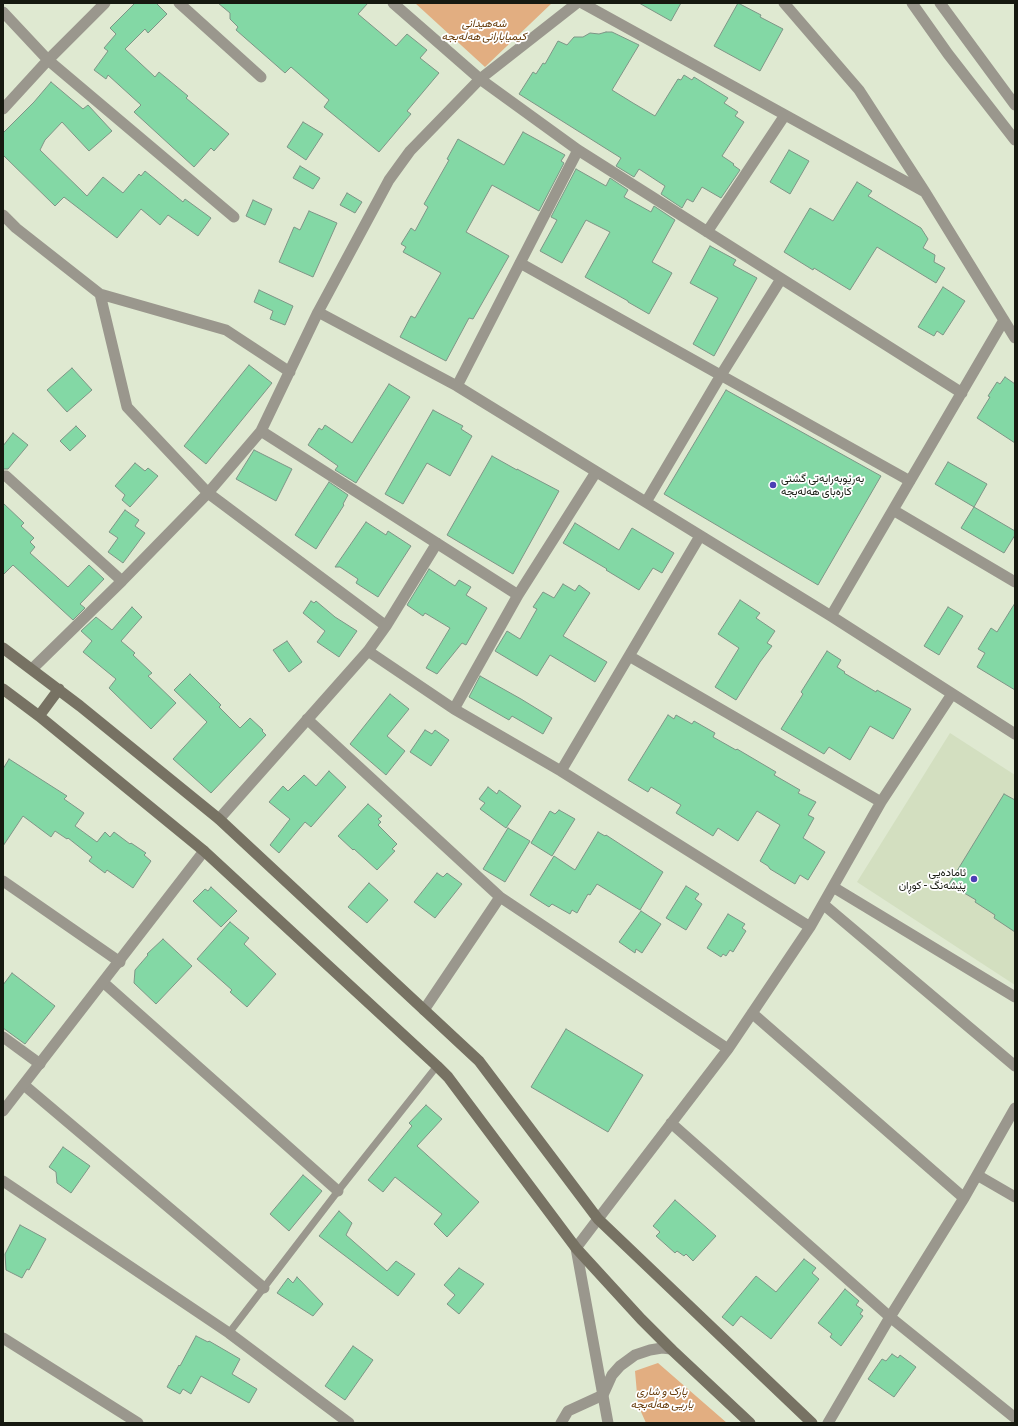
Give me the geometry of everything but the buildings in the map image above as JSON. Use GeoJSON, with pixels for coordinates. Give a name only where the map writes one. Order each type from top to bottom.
{"type":"FeatureCollection","features":[{"type":"Feature","properties":{"kind":"main road"},"geometry":{"type":"LineString","coordinates":[[3,648],[59,690],[219,818],[479,1061],[598,1219],[812,1423]]}},
{"type":"Feature","properties":{"kind":"main road"},"geometry":{"type":"LineString","coordinates":[[3,689],[39,716],[204,851],[437,1066],[448,1077],[576,1248],[640,1319],[750,1423]]}},
{"type":"Feature","properties":{"kind":"main road"},"geometry":{"type":"LineString","coordinates":[[39,716],[59,690]]}},
{"type":"Feature","properties":{"kind":"street"},"geometry":{"type":"LineString","coordinates":[[3,109],[48,60],[105,3]]}},
{"type":"Feature","properties":{"kind":"street"},"geometry":{"type":"LineString","coordinates":[[179,3],[261,77]]}},
{"type":"Feature","properties":{"kind":"street"},"geometry":{"type":"LineString","coordinates":[[393,3],[480,79],[578,150],[962,393]]}},
{"type":"Feature","properties":{"kind":"street"},"geometry":{"type":"LineString","coordinates":[[32,669],[122,581],[208,493],[261,431],[318,312],[389,180],[410,151],[480,79],[577,3]]}},
{"type":"Feature","properties":{"kind":"street"},"geometry":{"type":"LineString","coordinates":[[582,3],[925,192]]}},
{"type":"Feature","properties":{"kind":"street"},"geometry":{"type":"LineString","coordinates":[[784,3],[859,90],[925,192],[1015,338]]}},
{"type":"Feature","properties":{"kind":"street"},"geometry":{"type":"LineString","coordinates":[[912,3],[952,60],[1015,140]]}},
{"type":"Feature","properties":{"kind":"street"},"geometry":{"type":"LineString","coordinates":[[940,3],[1015,105]]}},
{"type":"Feature","properties":{"kind":"street"},"geometry":{"type":"LineString","coordinates":[[3,12],[48,60],[234,217]]}},
{"type":"Feature","properties":{"kind":"street"},"geometry":{"type":"LineString","coordinates":[[707,232],[785,115]]}},
{"type":"Feature","properties":{"kind":"street"},"geometry":{"type":"LineString","coordinates":[[457,386],[578,150]]}},
{"type":"Feature","properties":{"kind":"street"},"geometry":{"type":"LineString","coordinates":[[3,215],[16,228],[100,294],[226,330],[290,372]]}},
{"type":"Feature","properties":{"kind":"street"},"geometry":{"type":"LineString","coordinates":[[520,263],[910,481]]}},
{"type":"Feature","properties":{"kind":"street"},"geometry":{"type":"LineString","coordinates":[[646,502],[721,375],[781,279]]}},
{"type":"Feature","properties":{"kind":"street"},"geometry":{"type":"LineString","coordinates":[[100,294],[128,407],[208,493],[386,626]]}},
{"type":"Feature","properties":{"kind":"street"},"geometry":{"type":"LineString","coordinates":[[318,312],[457,386],[831,616],[1015,734]]}},
{"type":"Feature","properties":{"kind":"street"},"geometry":{"type":"LineString","coordinates":[[831,616],[1004,320]]}},
{"type":"Feature","properties":{"kind":"street"},"geometry":{"type":"LineString","coordinates":[[261,431],[518,595]]}},
{"type":"Feature","properties":{"kind":"street"},"geometry":{"type":"LineString","coordinates":[[454,709],[518,595],[596,472]]}},
{"type":"Feature","properties":{"kind":"street"},"geometry":{"type":"LineString","coordinates":[[3,476],[6,476],[122,581]]}},
{"type":"Feature","properties":{"kind":"street"},"geometry":{"type":"LineString","coordinates":[[893,510],[1014,579]]}},
{"type":"Feature","properties":{"kind":"street"},"geometry":{"type":"LineString","coordinates":[[561,771],[700,536]]}},
{"type":"Feature","properties":{"kind":"street"},"geometry":{"type":"LineString","coordinates":[[219,818],[368,651],[386,626],[437,543]]}},
{"type":"Feature","properties":{"kind":"street"},"geometry":{"type":"LineString","coordinates":[[368,651],[454,709],[561,771],[810,927]]}},
{"type":"Feature","properties":{"kind":"street"},"geometry":{"type":"LineString","coordinates":[[630,656],[881,802]]}},
{"type":"Feature","properties":{"kind":"street"},"geometry":{"type":"LineString","coordinates":[[608,1423],[576,1248],[728,1049],[810,927],[881,802],[952,694]]}},
{"type":"Feature","properties":{"kind":"street"},"geometry":{"type":"LineString","coordinates":[[307,719],[500,897],[728,1049]]}},
{"type":"Feature","properties":{"kind":"street"},"geometry":{"type":"LineString","coordinates":[[3,1112],[104,983],[204,851]]}},
{"type":"Feature","properties":{"kind":"street"},"geometry":{"type":"LineString","coordinates":[[3,881],[120,962]]}},
{"type":"Feature","properties":{"kind":"street"},"geometry":{"type":"LineString","coordinates":[[833,887],[1015,997]]}},
{"type":"Feature","properties":{"kind":"street"},"geometry":{"type":"LineString","coordinates":[[424,1010],[500,897]]}},
{"type":"Feature","properties":{"kind":"street"},"geometry":{"type":"LineString","coordinates":[[823,904],[1015,1066]]}},
{"type":"Feature","properties":{"kind":"street"},"geometry":{"type":"LineString","coordinates":[[104,983],[338,1192]]}},
{"type":"Feature","properties":{"kind":"street"},"geometry":{"type":"LineString","coordinates":[[752,1013],[964,1198]]}},
{"type":"Feature","properties":{"kind":"street"},"geometry":{"type":"LineString","coordinates":[[3,1037],[40,1064]]}},
{"type":"Feature","properties":{"kind":"street"},"geometry":{"type":"LineString","coordinates":[[24,1085],[264,1288]]}},
{"type":"Feature","properties":{"kind":"street"},"geometry":{"type":"LineString","coordinates":[[828,1423],[890,1317],[964,1198],[1015,1108]]}},
{"type":"Feature","properties":{"kind":"street"},"geometry":{"type":"LineString","coordinates":[[671,1123],[890,1317],[1015,1418]]}},
{"type":"Feature","properties":{"kind":"street"},"geometry":{"type":"LineString","coordinates":[[977,1175],[1015,1197]]}},
{"type":"Feature","properties":{"kind":"street"},"geometry":{"type":"LineString","coordinates":[[3,1181],[230,1333],[349,1423]]}},
{"type":"Feature","properties":{"kind":"street"},"geometry":{"type":"LineString","coordinates":[[3,1338],[138,1423]]}},
{"type":"Feature","properties":{"kind":"street"},"geometry":{"type":"LineString","coordinates":[[561,1423],[568,1411],[603,1395],[612,1375],[620,1366],[635,1355],[650,1350],[671,1349]]}},
{"type":"Feature","properties":{"kind":"lane"},"geometry":{"type":"LineString","coordinates":[[230,1333],[437,1066]]}},
{"type":"Feature","properties":{"kind":"shaded area"},"geometry":{"type":"Polygon","coordinates":[[[950,733],[1015,775],[1015,985],[857,882],[950,733]]]}},
{"type":"Feature","properties":{"kind":"green space","name":"شەھیدانی کیمیابارانی ھەلەبجە"},"geometry":{"type":"Polygon","coordinates":[[[415,3],[552,3],[485,67],[415,3]]]}},
{"type":"Feature","properties":{"kind":"green space","name":"پارک و شاری یاریی ھەڵەبجە"},"geometry":{"type":"Polygon","coordinates":[[[658,1363],[727,1423],[646,1423],[638,1405],[635,1371],[658,1363]]]}},
{"type":"Feature","properties":{"kind":"place","name":"بەرێوبەرایەتی گشتی کارەبای هەلەبجە"},"geometry":{"type":"Point","coordinates":[773,485]}},
{"type":"Feature","properties":{"kind":"place","name":"ئامادەیی پێشەنگ - کوڕان"},"geometry":{"type":"Point","coordinates":[974,879]}}]}
